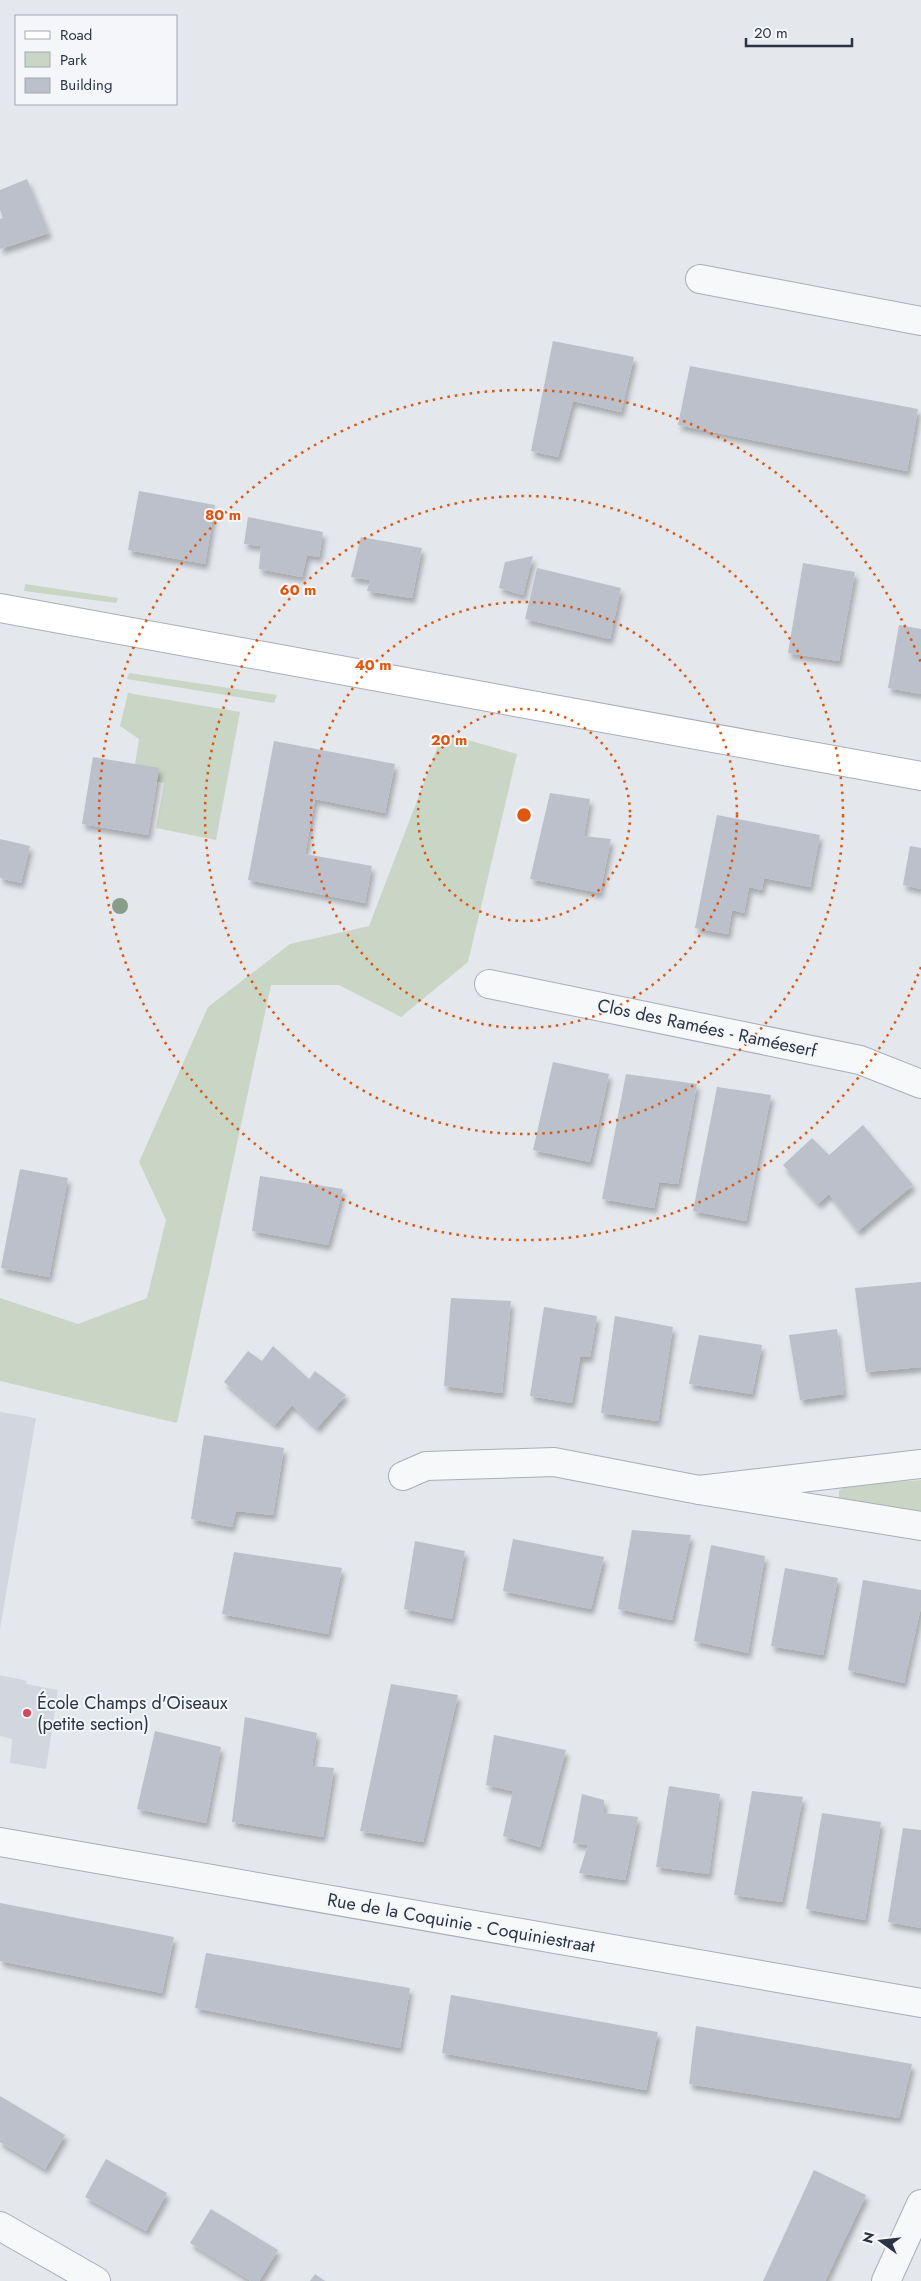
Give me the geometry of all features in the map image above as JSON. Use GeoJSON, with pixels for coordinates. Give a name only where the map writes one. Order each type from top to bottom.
{"type":"FeatureCollection","features":[{"type":"Feature","properties":{"kind":"main road"},"geometry":{"type":"LineString","coordinates":[[0,608],[921,776]]}},
{"type":"Feature","properties":{"kind":"street"},"geometry":{"type":"LineString","coordinates":[[700,280],[921,321]]}},
{"type":"Feature","properties":{"kind":"street","name":"Clos des Ramées - Raméeserf"},"geometry":{"type":"LineString","coordinates":[[489,984],[860,1060],[921,1084]]}},
{"type":"Feature","properties":{"kind":"street"},"geometry":{"type":"LineString","coordinates":[[403,1476],[426,1466],[554,1462],[699,1490],[921,1526]]}},
{"type":"Feature","properties":{"kind":"street"},"geometry":{"type":"LineString","coordinates":[[699,1490],[921,1464]]}},
{"type":"Feature","properties":{"kind":"street","name":"Rue de la Coquinie - Coquiniestraat"},"geometry":{"type":"LineString","coordinates":[[0,1842],[921,2004]]}},
{"type":"Feature","properties":{"kind":"street"},"geometry":{"type":"LineString","coordinates":[[886,2281],[921,2204]]}},
{"type":"Feature","properties":{"kind":"street"},"geometry":{"type":"LineString","coordinates":[[0,2226],[96,2281]]}},
{"type":"Feature","properties":{"kind":"shaded area"},"geometry":{"type":"Polygon","coordinates":[[[0,1412],[36,1418],[0,1629],[0,1412]]]}},
{"type":"Feature","properties":{"kind":"shaded area","name":"École Champs d'Oiseaux (petite section)"},"geometry":{"type":"Polygon","coordinates":[[[0,1675],[27,1681],[26,1684],[58,1690],[46,1769],[10,1763],[12,1739],[0,1736],[0,1675]]]}},
{"type":"Feature","properties":{"kind":"green space"},"geometry":{"type":"Polygon","coordinates":[[[25,584],[118,598],[116,603],[24,591],[25,584]]]}},
{"type":"Feature","properties":{"kind":"green space"},"geometry":{"type":"Polygon","coordinates":[[[129,673],[277,695],[274,703],[127,679],[129,673]]]}},
{"type":"Feature","properties":{"kind":"green space"},"geometry":{"type":"Polygon","coordinates":[[[128,693],[240,712],[216,840],[156,828],[164,783],[133,777],[139,739],[120,726],[128,693]]]}},
{"type":"Feature","properties":{"kind":"green space"},"geometry":{"type":"Polygon","coordinates":[[[443,733],[517,754],[468,962],[401,1017],[339,985],[271,985],[177,1423],[0,1381],[0,1298],[78,1324],[147,1298],[166,1220],[139,1162],[208,1007],[290,944],[369,926],[443,733]]]}},
{"type":"Feature","properties":{"kind":"green space"},"geometry":{"type":"Polygon","coordinates":[[[921,1480],[921,1517],[839,1501],[839,1491],[845,1486],[921,1480]]]}},
{"type":"Feature","properties":{"kind":"building"},"geometry":{"type":"Polygon","coordinates":[[[27,179],[49,233],[0,249],[0,219],[3,218],[0,210],[0,190],[27,179]]]}},
{"type":"Feature","properties":{"kind":"building"},"geometry":{"type":"Polygon","coordinates":[[[553,341],[634,357],[621,412],[573,401],[558,457],[531,451],[553,341]]]}},
{"type":"Feature","properties":{"kind":"building"},"geometry":{"type":"Polygon","coordinates":[[[690,366],[918,409],[907,471],[678,425],[690,366]]]}},
{"type":"Feature","properties":{"kind":"building"},"geometry":{"type":"Polygon","coordinates":[[[139,491],[215,505],[205,564],[128,550],[139,491]]]}},
{"type":"Feature","properties":{"kind":"building"},"geometry":{"type":"Polygon","coordinates":[[[248,517],[323,532],[319,557],[307,555],[302,577],[259,569],[261,546],[244,544],[248,517]]]}},
{"type":"Feature","properties":{"kind":"building"},"geometry":{"type":"Polygon","coordinates":[[[361,537],[422,548],[412,598],[367,591],[370,580],[351,577],[361,537]]]}},
{"type":"Feature","properties":{"kind":"building"},"geometry":{"type":"Polygon","coordinates":[[[533,556],[523,595],[499,588],[505,562],[533,556]]]}},
{"type":"Feature","properties":{"kind":"building"},"geometry":{"type":"Polygon","coordinates":[[[803,563],[855,572],[839,661],[788,653],[803,563]]]}},
{"type":"Feature","properties":{"kind":"building"},"geometry":{"type":"Polygon","coordinates":[[[537,568],[621,588],[610,639],[525,619],[537,568]]]}},
{"type":"Feature","properties":{"kind":"building"},"geometry":{"type":"Polygon","coordinates":[[[899,625],[921,629],[921,694],[888,688],[899,625]]]}},
{"type":"Feature","properties":{"kind":"building"},"geometry":{"type":"Polygon","coordinates":[[[274,741],[395,764],[385,813],[315,799],[305,854],[372,866],[365,903],[248,880],[274,741]]]}},
{"type":"Feature","properties":{"kind":"building"},"geometry":{"type":"Polygon","coordinates":[[[93,757],[159,768],[148,835],[82,824],[93,757]]]}},
{"type":"Feature","properties":{"kind":"building"},"geometry":{"type":"Polygon","coordinates":[[[550,793],[590,799],[584,836],[611,839],[600,893],[530,879],[550,793]]]}},
{"type":"Feature","properties":{"kind":"building"},"geometry":{"type":"Polygon","coordinates":[[[717,815],[820,835],[810,887],[764,878],[762,890],[749,887],[744,913],[732,910],[728,934],[695,928],[717,815]]]}},
{"type":"Feature","properties":{"kind":"building"},"geometry":{"type":"Polygon","coordinates":[[[0,839],[30,846],[21,883],[0,878],[0,839]]]}},
{"type":"Feature","properties":{"kind":"building"},"geometry":{"type":"Polygon","coordinates":[[[910,846],[921,848],[921,889],[903,885],[910,846]]]}},
{"type":"Feature","properties":{"kind":"building"},"geometry":{"type":"Polygon","coordinates":[[[553,1062],[609,1074],[590,1162],[533,1150],[553,1062]]]}},
{"type":"Feature","properties":{"kind":"building"},"geometry":{"type":"Polygon","coordinates":[[[626,1074],[697,1084],[678,1184],[659,1182],[654,1208],[602,1199],[626,1074]]]}},
{"type":"Feature","properties":{"kind":"building"},"geometry":{"type":"Polygon","coordinates":[[[717,1087],[771,1095],[746,1221],[693,1211],[717,1087]]]}},
{"type":"Feature","properties":{"kind":"building"},"geometry":{"type":"Polygon","coordinates":[[[863,1125],[913,1185],[858,1231],[829,1194],[818,1204],[783,1165],[812,1138],[829,1155],[863,1125]]]}},
{"type":"Feature","properties":{"kind":"building"},"geometry":{"type":"Polygon","coordinates":[[[20,1169],[68,1178],[49,1277],[1,1268],[20,1169]]]}},
{"type":"Feature","properties":{"kind":"building"},"geometry":{"type":"Polygon","coordinates":[[[260,1176],[343,1189],[328,1245],[252,1231],[260,1176]]]}},
{"type":"Feature","properties":{"kind":"building"},"geometry":{"type":"Polygon","coordinates":[[[921,1282],[921,1367],[866,1372],[855,1288],[921,1282]]]}},
{"type":"Feature","properties":{"kind":"building"},"geometry":{"type":"Polygon","coordinates":[[[451,1298],[511,1301],[502,1393],[444,1386],[451,1298]]]}},
{"type":"Feature","properties":{"kind":"building"},"geometry":{"type":"Polygon","coordinates":[[[544,1307],[597,1316],[590,1357],[580,1357],[572,1403],[530,1396],[544,1307]]]}},
{"type":"Feature","properties":{"kind":"building"},"geometry":{"type":"Polygon","coordinates":[[[615,1316],[673,1327],[658,1421],[601,1413],[615,1316]]]}},
{"type":"Feature","properties":{"kind":"building"},"geometry":{"type":"Polygon","coordinates":[[[837,1329],[844,1394],[800,1400],[789,1335],[837,1329]]]}},
{"type":"Feature","properties":{"kind":"building"},"geometry":{"type":"Polygon","coordinates":[[[699,1335],[762,1345],[752,1394],[689,1384],[699,1335]]]}},
{"type":"Feature","properties":{"kind":"building"},"geometry":{"type":"Polygon","coordinates":[[[273,1346],[309,1379],[315,1371],[346,1395],[317,1428],[292,1405],[275,1425],[224,1382],[248,1351],[262,1361],[273,1346]]]}},
{"type":"Feature","properties":{"kind":"building"},"geometry":{"type":"Polygon","coordinates":[[[204,1435],[284,1448],[273,1515],[236,1511],[232,1527],[191,1519],[204,1435]]]}},
{"type":"Feature","properties":{"kind":"building"},"geometry":{"type":"Polygon","coordinates":[[[632,1530],[691,1535],[672,1620],[618,1609],[632,1530]]]}},
{"type":"Feature","properties":{"kind":"building"},"geometry":{"type":"Polygon","coordinates":[[[513,1539],[604,1557],[591,1609],[503,1591],[513,1539]]]}},
{"type":"Feature","properties":{"kind":"building"},"geometry":{"type":"Polygon","coordinates":[[[415,1541],[465,1551],[452,1619],[404,1609],[415,1541]]]}},
{"type":"Feature","properties":{"kind":"building"},"geometry":{"type":"Polygon","coordinates":[[[711,1545],[765,1556],[748,1653],[694,1641],[711,1545]]]}},
{"type":"Feature","properties":{"kind":"building"},"geometry":{"type":"Polygon","coordinates":[[[234,1552],[342,1568],[328,1634],[222,1614],[234,1552]]]}},
{"type":"Feature","properties":{"kind":"building"},"geometry":{"type":"Polygon","coordinates":[[[785,1568],[838,1578],[823,1655],[771,1646],[785,1568]]]}},
{"type":"Feature","properties":{"kind":"building"},"geometry":{"type":"Polygon","coordinates":[[[863,1580],[921,1590],[921,1607],[904,1683],[848,1670],[863,1580]]]}},
{"type":"Feature","properties":{"kind":"building"},"geometry":{"type":"Polygon","coordinates":[[[391,1684],[458,1695],[423,1842],[360,1831],[391,1684]]]}},
{"type":"Feature","properties":{"kind":"building"},"geometry":{"type":"Polygon","coordinates":[[[245,1717],[317,1733],[312,1766],[334,1768],[323,1837],[232,1822],[245,1717]]]}},
{"type":"Feature","properties":{"kind":"building"},"geometry":{"type":"Polygon","coordinates":[[[155,1731],[221,1747],[206,1823],[137,1809],[155,1731]]]}},
{"type":"Feature","properties":{"kind":"building"},"geometry":{"type":"Polygon","coordinates":[[[494,1735],[566,1750],[540,1847],[503,1836],[513,1791],[486,1785],[494,1735]]]}},
{"type":"Feature","properties":{"kind":"building"},"geometry":{"type":"Polygon","coordinates":[[[669,1786],[720,1794],[709,1874],[656,1867],[669,1786]]]}},
{"type":"Feature","properties":{"kind":"building"},"geometry":{"type":"Polygon","coordinates":[[[752,1791],[803,1797],[782,1902],[734,1895],[752,1791]]]}},
{"type":"Feature","properties":{"kind":"building"},"geometry":{"type":"Polygon","coordinates":[[[582,1794],[604,1800],[604,1813],[638,1817],[625,1880],[579,1873],[588,1845],[573,1843],[582,1794]]]}},
{"type":"Feature","properties":{"kind":"building"},"geometry":{"type":"Polygon","coordinates":[[[822,1813],[881,1822],[865,1920],[806,1909],[822,1813]]]}},
{"type":"Feature","properties":{"kind":"building"},"geometry":{"type":"Polygon","coordinates":[[[903,1828],[921,1830],[921,1928],[888,1922],[903,1828]]]}},
{"type":"Feature","properties":{"kind":"building"},"geometry":{"type":"Polygon","coordinates":[[[0,1903],[174,1937],[162,1993],[0,1961],[0,1903]]]}},
{"type":"Feature","properties":{"kind":"building"},"geometry":{"type":"Polygon","coordinates":[[[206,1953],[410,1988],[400,2048],[195,2008],[206,1953]]]}},
{"type":"Feature","properties":{"kind":"building"},"geometry":{"type":"Polygon","coordinates":[[[451,1995],[658,2032],[646,2090],[442,2053],[451,1995]]]}},
{"type":"Feature","properties":{"kind":"building"},"geometry":{"type":"Polygon","coordinates":[[[696,2026],[912,2064],[899,2118],[689,2084],[696,2026]]]}},
{"type":"Feature","properties":{"kind":"building"},"geometry":{"type":"Polygon","coordinates":[[[0,2096],[65,2135],[45,2169],[0,2142],[0,2096]]]}},
{"type":"Feature","properties":{"kind":"building"},"geometry":{"type":"Polygon","coordinates":[[[106,2159],[167,2193],[146,2231],[85,2197],[106,2159]]]}},
{"type":"Feature","properties":{"kind":"building"},"geometry":{"type":"Polygon","coordinates":[[[814,2170],[866,2195],[825,2281],[763,2281],[814,2170]]]}},
{"type":"Feature","properties":{"kind":"building"},"geometry":{"type":"Polygon","coordinates":[[[211,2209],[278,2250],[259,2281],[251,2281],[190,2243],[211,2209]]]}},
{"type":"Feature","properties":{"kind":"building"},"geometry":{"type":"Polygon","coordinates":[[[315,2274],[325,2281],[310,2281],[315,2274]]]}},
{"type":"Feature","properties":{"kind":"place","name":"École Champs d'Oiseaux (petite section)"},"geometry":{"type":"Point","coordinates":[27,1713]}}]}
